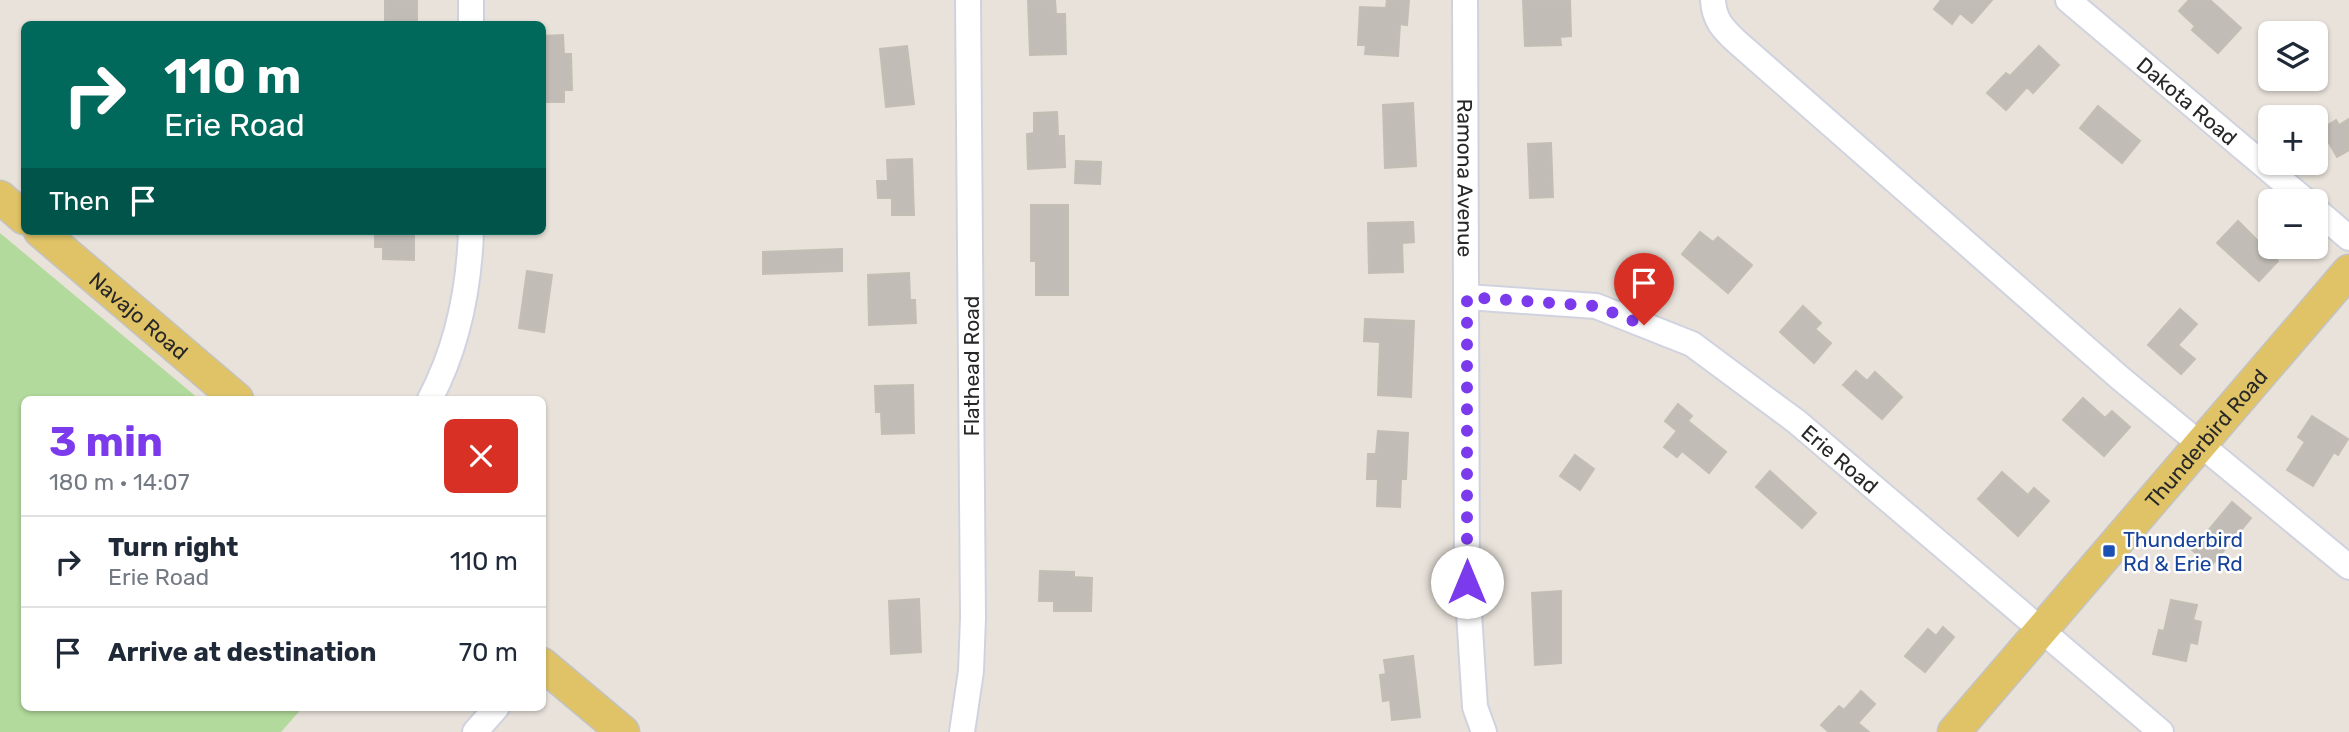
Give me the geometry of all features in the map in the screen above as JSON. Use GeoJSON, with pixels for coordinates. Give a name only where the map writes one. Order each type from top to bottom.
{"type":"FeatureCollection","features":[{"type":"Feature","properties":{"kind":"main road"},"geometry":{"type":"LineString","coordinates":[[0,197],[21,215]]}},
{"type":"Feature","properties":{"kind":"main road","name":"Navajo Road"},"geometry":{"type":"LineString","coordinates":[[45,235],[233,396]]}},
{"type":"Feature","properties":{"kind":"main road","name":"Thunderbird Road"},"geometry":{"type":"LineString","coordinates":[[1954,732],[2349,271]]}},
{"type":"Feature","properties":{"kind":"main road"},"geometry":{"type":"LineString","coordinates":[[546,667],[623,732]]}},
{"type":"Feature","properties":{"kind":"street"},"geometry":{"type":"LineString","coordinates":[[471,0],[471,21]]}},
{"type":"Feature","properties":{"kind":"street","name":"Flathead Road"},"geometry":{"type":"LineString","coordinates":[[962,732],[971,671],[973,618],[968,0]]}},
{"type":"Feature","properties":{"kind":"street","name":"Ramona Avenue"},"geometry":{"type":"LineString","coordinates":[[1465,0],[1467,582],[1475,707],[1483,732]]}},
{"type":"Feature","properties":{"kind":"street"},"geometry":{"type":"LineString","coordinates":[[1713,0],[1714,16],[1737,42],[2120,378],[2349,567]]}},
{"type":"Feature","properties":{"kind":"street","name":"Dakota Road"},"geometry":{"type":"LineString","coordinates":[[2068,0],[2292,189]]}},
{"type":"Feature","properties":{"kind":"street"},"geometry":{"type":"LineString","coordinates":[[2328,220],[2349,238]]}},
{"type":"Feature","properties":{"kind":"street"},"geometry":{"type":"LineString","coordinates":[[432,396],[459,330],[470,273],[471,235]]}},
{"type":"Feature","properties":{"kind":"street","name":"Erie Road"},"geometry":{"type":"LineString","coordinates":[[1467,297],[1596,306],[1692,344],[1797,422],[2161,732]]}},
{"type":"Feature","properties":{"kind":"street"},"geometry":{"type":"LineString","coordinates":[[475,732],[493,711]]}},
{"type":"Feature","properties":{"kind":"green space"},"geometry":{"type":"Polygon","coordinates":[[[0,233],[195,396],[21,396],[21,711],[299,711],[281,732],[0,732],[0,233]]]}},
{"type":"Feature","properties":{"kind":"building"},"geometry":{"type":"Polygon","coordinates":[[[385,0],[417,0],[417,21],[385,21],[385,0]]]}},
{"type":"Feature","properties":{"kind":"building"},"geometry":{"type":"Polygon","coordinates":[[[1028,0],[1055,0],[1056,14],[1065,14],[1066,54],[1030,55],[1028,0]]]}},
{"type":"Feature","properties":{"kind":"building"},"geometry":{"type":"Polygon","coordinates":[[[1387,0],[1409,0],[1407,25],[1400,24],[1398,56],[1365,54],[1366,45],[1358,45],[1360,7],[1386,8],[1387,0]]]}},
{"type":"Feature","properties":{"kind":"building"},"geometry":{"type":"Polygon","coordinates":[[[1523,0],[1570,0],[1571,36],[1560,37],[1561,45],[1525,46],[1523,0]]]}},
{"type":"Feature","properties":{"kind":"building"},"geometry":{"type":"Polygon","coordinates":[[[1941,0],[1992,0],[1972,23],[1960,13],[1952,24],[1934,9],[1941,0]]]}},
{"type":"Feature","properties":{"kind":"building"},"geometry":{"type":"Polygon","coordinates":[[[2189,0],[2210,0],[2241,28],[2218,53],[2192,30],[2195,26],[2179,11],[2189,0]]]}},
{"type":"Feature","properties":{"kind":"building"},"geometry":{"type":"Polygon","coordinates":[[[563,35],[564,54],[571,54],[572,90],[564,90],[564,102],[546,102],[546,36],[563,35]]]}},
{"type":"Feature","properties":{"kind":"building"},"geometry":{"type":"Polygon","coordinates":[[[907,46],[914,104],[886,107],[880,49],[907,46]]]}},
{"type":"Feature","properties":{"kind":"building"},"geometry":{"type":"Polygon","coordinates":[[[2039,46],[2059,65],[2033,93],[2027,87],[2006,110],[1987,93],[2006,73],[2010,76],[2039,46]]]}},
{"type":"Feature","properties":{"kind":"building"},"geometry":{"type":"Polygon","coordinates":[[[1413,103],[1416,166],[1385,168],[1383,105],[1413,103]]]}},
{"type":"Feature","properties":{"kind":"building"},"geometry":{"type":"Polygon","coordinates":[[[2098,106],[2140,141],[2122,163],[2080,128],[2098,106]]]}},
{"type":"Feature","properties":{"kind":"building"},"geometry":{"type":"Polygon","coordinates":[[[1057,112],[1058,136],[1064,136],[1065,167],[1028,169],[1027,134],[1034,133],[1034,113],[1057,112]]]}},
{"type":"Feature","properties":{"kind":"building"},"geometry":{"type":"Polygon","coordinates":[[[2349,119],[2349,150],[2337,157],[2328,141],[2328,125],[2336,120],[2339,125],[2349,119]]]}},
{"type":"Feature","properties":{"kind":"building"},"geometry":{"type":"Polygon","coordinates":[[[1551,143],[1553,197],[1530,198],[1528,144],[1551,143]]]}},
{"type":"Feature","properties":{"kind":"building"},"geometry":{"type":"Polygon","coordinates":[[[912,159],[914,215],[892,215],[892,198],[878,198],[877,181],[888,181],[887,160],[912,159]]]}},
{"type":"Feature","properties":{"kind":"building"},"geometry":{"type":"Polygon","coordinates":[[[1076,161],[1101,162],[1100,184],[1075,183],[1076,161]]]}},
{"type":"Feature","properties":{"kind":"building"},"geometry":{"type":"Polygon","coordinates":[[[1031,205],[1068,205],[1068,295],[1036,295],[1036,261],[1031,261],[1031,205]]]}},
{"type":"Feature","properties":{"kind":"building"},"geometry":{"type":"Polygon","coordinates":[[[2238,221],[2258,241],[2258,259],[2278,261],[2259,281],[2217,243],[2238,221]]]}},
{"type":"Feature","properties":{"kind":"building"},"geometry":{"type":"Polygon","coordinates":[[[1413,222],[1414,242],[1402,243],[1403,272],[1369,273],[1368,223],[1413,222]]]}},
{"type":"Feature","properties":{"kind":"building"},"geometry":{"type":"Polygon","coordinates":[[[1700,232],[1713,242],[1718,237],[1752,265],[1728,293],[1682,254],[1700,232]]]}},
{"type":"Feature","properties":{"kind":"building"},"geometry":{"type":"Polygon","coordinates":[[[375,235],[414,235],[414,260],[383,259],[383,247],[375,247],[375,235]]]}},
{"type":"Feature","properties":{"kind":"building"},"geometry":{"type":"Polygon","coordinates":[[[842,249],[842,271],[763,274],[763,252],[842,249]]]}},
{"type":"Feature","properties":{"kind":"building"},"geometry":{"type":"Polygon","coordinates":[[[527,271],[552,275],[544,332],[519,328],[527,271]]]}},
{"type":"Feature","properties":{"kind":"building"},"geometry":{"type":"Polygon","coordinates":[[[909,273],[910,300],[915,300],[916,323],[869,325],[868,275],[909,273]]]}},
{"type":"Feature","properties":{"kind":"building"},"geometry":{"type":"Polygon","coordinates":[[[1803,306],[1821,323],[1815,329],[1831,343],[1814,363],[1780,332],[1803,306]]]}},
{"type":"Feature","properties":{"kind":"building"},"geometry":{"type":"Polygon","coordinates":[[[2180,309],[2197,324],[2178,345],[2195,359],[2181,374],[2148,345],[2180,309]]]}},
{"type":"Feature","properties":{"kind":"building"},"geometry":{"type":"Polygon","coordinates":[[[1365,319],[1414,321],[1411,397],[1378,395],[1380,342],[1364,341],[1365,319]]]}},
{"type":"Feature","properties":{"kind":"building"},"geometry":{"type":"Polygon","coordinates":[[[1856,371],[1867,381],[1875,372],[1902,397],[1882,419],[1843,385],[1856,371]]]}},
{"type":"Feature","properties":{"kind":"building"},"geometry":{"type":"Polygon","coordinates":[[[913,385],[914,433],[882,434],[881,412],[876,412],[875,386],[913,385]]]}},
{"type":"Feature","properties":{"kind":"building"},"geometry":{"type":"Polygon","coordinates":[[[2083,398],[2105,418],[2112,411],[2130,427],[2104,456],[2063,420],[2083,398]]]}},
{"type":"Feature","properties":{"kind":"building"},"geometry":{"type":"Polygon","coordinates":[[[1678,404],[1692,416],[1688,421],[1726,452],[1709,473],[1682,451],[1677,457],[1664,447],[1677,431],[1665,421],[1678,404]]]}},
{"type":"Feature","properties":{"kind":"building"},"geometry":{"type":"Polygon","coordinates":[[[2312,416],[2348,439],[2338,455],[2334,452],[2313,486],[2287,470],[2305,442],[2298,437],[2312,416]]]}},
{"type":"Feature","properties":{"kind":"building"},"geometry":{"type":"Polygon","coordinates":[[[1378,431],[1408,433],[1406,479],[1401,479],[1400,507],[1377,506],[1378,479],[1367,479],[1368,454],[1376,454],[1378,431]]]}},
{"type":"Feature","properties":{"kind":"building"},"geometry":{"type":"Polygon","coordinates":[[[1575,455],[1594,469],[1580,490],[1560,476],[1575,455]]]}},
{"type":"Feature","properties":{"kind":"building"},"geometry":{"type":"Polygon","coordinates":[[[1770,471],[1816,513],[1802,528],[1756,487],[1770,471]]]}},
{"type":"Feature","properties":{"kind":"building"},"geometry":{"type":"Polygon","coordinates":[[[2002,472],[2028,495],[2034,488],[2049,501],[2018,536],[1978,499],[2002,472]]]}},
{"type":"Feature","properties":{"kind":"building"},"geometry":{"type":"Polygon","coordinates":[[[2232,502],[2251,518],[2211,566],[2192,550],[2232,502]]]}},
{"type":"Feature","properties":{"kind":"building"},"geometry":{"type":"Polygon","coordinates":[[[1040,571],[1074,572],[1074,577],[1092,578],[1091,611],[1054,611],[1054,601],[1039,601],[1040,571]]]}},
{"type":"Feature","properties":{"kind":"building"},"geometry":{"type":"Polygon","coordinates":[[[1561,591],[1561,663],[1535,665],[1532,593],[1561,591]]]}},
{"type":"Feature","properties":{"kind":"building"},"geometry":{"type":"Polygon","coordinates":[[[919,599],[921,652],[891,654],[889,601],[919,599]]]}},
{"type":"Feature","properties":{"kind":"building"},"geometry":{"type":"Polygon","coordinates":[[[2171,600],[2197,605],[2193,620],[2201,622],[2197,644],[2190,642],[2186,661],[2153,654],[2159,630],[2164,631],[2171,600]]]}},
{"type":"Feature","properties":{"kind":"building"},"geometry":{"type":"Polygon","coordinates":[[[1943,627],[1954,637],[1925,672],[1905,656],[1928,629],[1936,636],[1943,627]]]}},
{"type":"Feature","properties":{"kind":"building"},"geometry":{"type":"Polygon","coordinates":[[[1413,656],[1420,717],[1392,720],[1390,700],[1383,701],[1380,675],[1386,674],[1384,660],[1413,656]]]}},
{"type":"Feature","properties":{"kind":"building"},"geometry":{"type":"Polygon","coordinates":[[[1861,691],[1875,704],[1858,723],[1869,732],[1829,732],[1821,725],[1839,706],[1844,710],[1861,691]]]}},
{"type":"Feature","properties":{"kind":"place","name":"Thunderbird Rd & Erie Rd"},"geometry":{"type":"Point","coordinates":[2109,551]}},
{"type":"Feature","properties":{"kind":"route"},"geometry":{"type":"LineString","coordinates":[[1467,582],[1467,297],[1596,306],[1644,325]]}}]}
